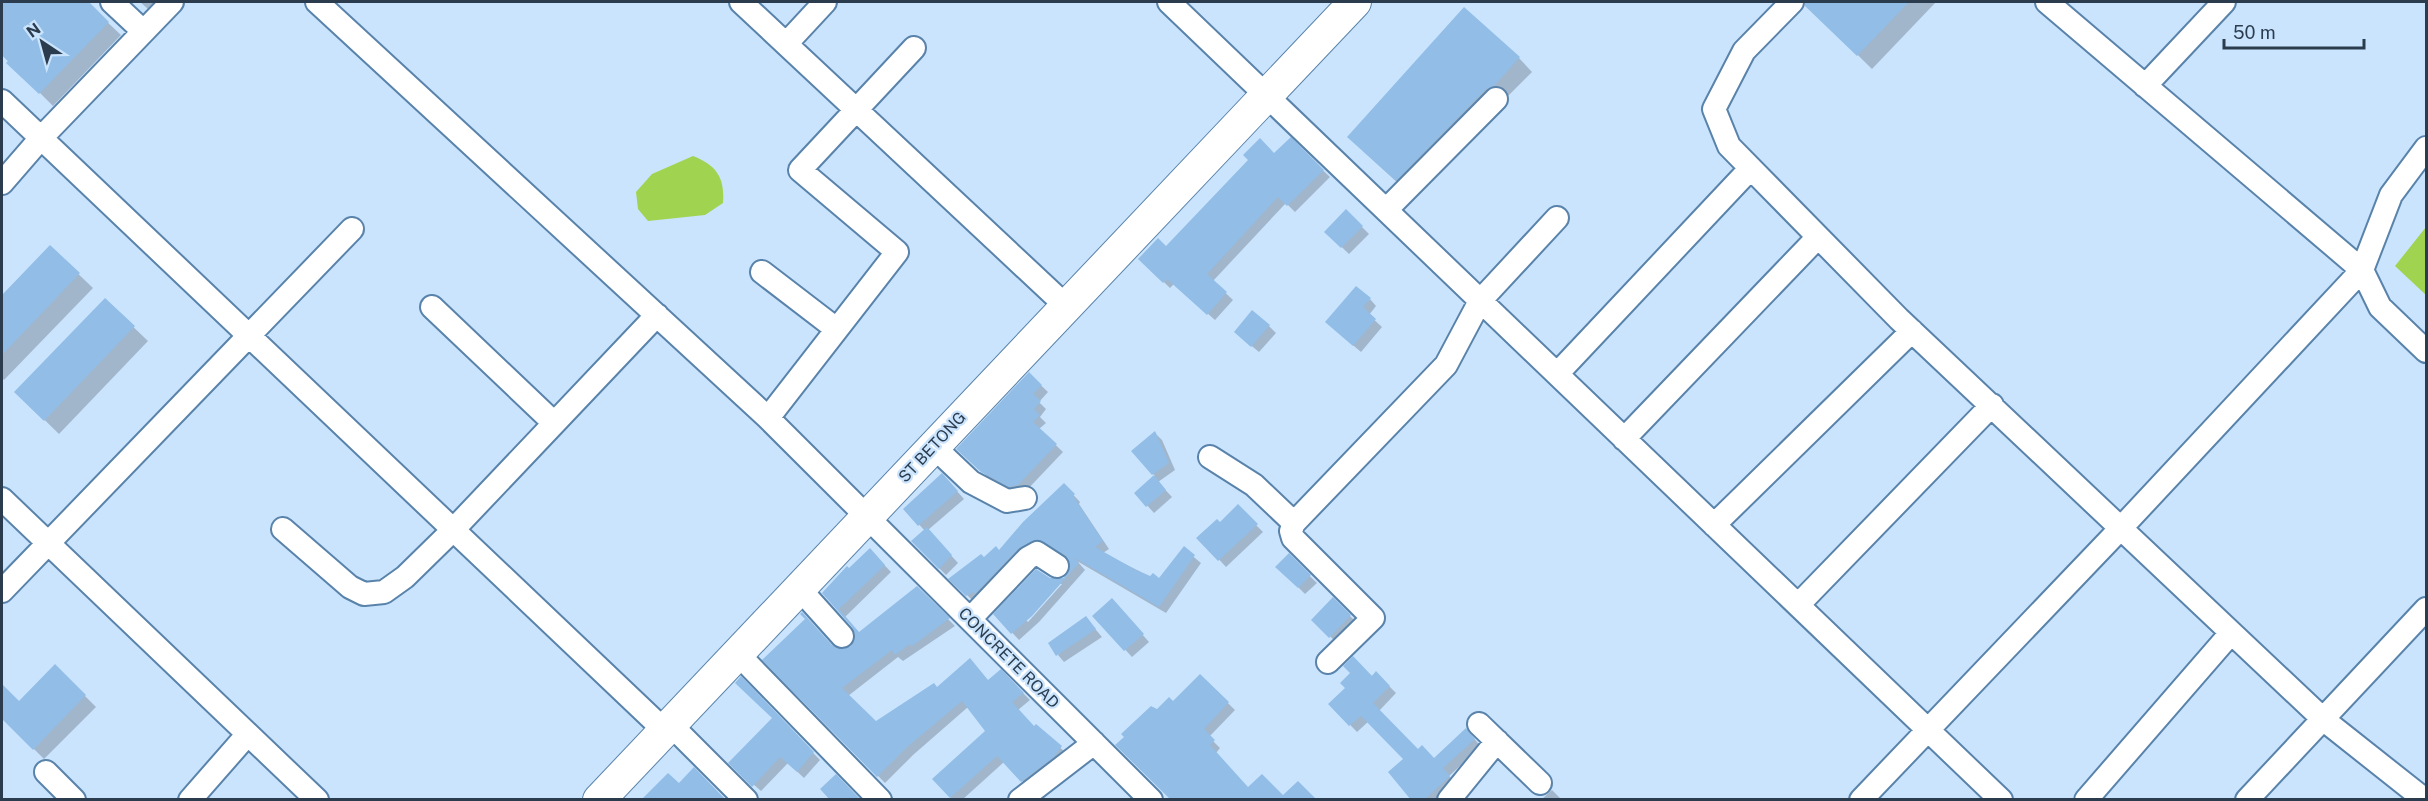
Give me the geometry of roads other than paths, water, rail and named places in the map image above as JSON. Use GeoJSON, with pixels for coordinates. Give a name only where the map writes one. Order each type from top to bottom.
{"type":"FeatureCollection","features":[{"type":"Feature","properties":{"kind":"street"},"geometry":{"type":"LineString","coordinates":[[112,2],[143,31]]}},
{"type":"Feature","properties":{"kind":"street"},"geometry":{"type":"LineString","coordinates":[[2,183],[41,138],[172,2]]}},
{"type":"Feature","properties":{"kind":"street","name":"CONCRETE ROAD"},"geometry":{"type":"LineString","coordinates":[[317,2],[768,418],[1151,800]]}},
{"type":"Feature","properties":{"kind":"street"},"geometry":{"type":"LineString","coordinates":[[741,2],[1066,306]]}},
{"type":"Feature","properties":{"kind":"street"},"geometry":{"type":"LineString","coordinates":[[786,44],[825,2]]}},
{"type":"Feature","properties":{"kind":"street"},"geometry":{"type":"LineString","coordinates":[[1169,2],[2001,800]]}},
{"type":"Feature","properties":{"kind":"street","name":"ST BETONG"},"geometry":{"type":"LineString","coordinates":[[599,800],[798,587],[1355,2]]}},
{"type":"Feature","properties":{"kind":"street"},"geometry":{"type":"LineString","coordinates":[[1792,2],[1743,51],[1714,109],[1729,146],[1912,331],[2231,633],[2324,720],[2425,800]]}},
{"type":"Feature","properties":{"kind":"street"},"geometry":{"type":"LineString","coordinates":[[2047,2],[2362,270],[2380,307],[2427,351]]}},
{"type":"Feature","properties":{"kind":"street"},"geometry":{"type":"LineString","coordinates":[[2145,86],[2224,2]]}},
{"type":"Feature","properties":{"kind":"street"},"geometry":{"type":"LineString","coordinates":[[768,418],[897,252],[800,170],[914,48]]}},
{"type":"Feature","properties":{"kind":"street"},"geometry":{"type":"LineString","coordinates":[[1386,210],[1496,99]]}},
{"type":"Feature","properties":{"kind":"street"},"geometry":{"type":"LineString","coordinates":[[2,101],[453,530],[746,800]]}},
{"type":"Feature","properties":{"kind":"street"},"geometry":{"type":"LineString","coordinates":[[1861,800],[2121,528],[2362,270],[2391,195],[2427,148]]}},
{"type":"Feature","properties":{"kind":"street"},"geometry":{"type":"LineString","coordinates":[[1557,374],[1750,169]]}},
{"type":"Feature","properties":{"kind":"street"},"geometry":{"type":"LineString","coordinates":[[1328,662],[1373,618],[1293,538],[1291,531],[1294,523],[1446,365],[1480,301],[1557,218]]}},
{"type":"Feature","properties":{"kind":"street"},"geometry":{"type":"LineString","coordinates":[[2,591],[352,230]]}},
{"type":"Feature","properties":{"kind":"street"},"geometry":{"type":"LineString","coordinates":[[1624,439],[1818,237]]}},
{"type":"Feature","properties":{"kind":"street"},"geometry":{"type":"LineString","coordinates":[[762,272],[836,328]]}},
{"type":"Feature","properties":{"kind":"street"},"geometry":{"type":"LineString","coordinates":[[432,307],[554,423]]}},
{"type":"Feature","properties":{"kind":"street"},"geometry":{"type":"LineString","coordinates":[[283,529],[350,587],[364,594],[384,592],[405,577],[453,530],[657,315]]}},
{"type":"Feature","properties":{"kind":"street"},"geometry":{"type":"LineString","coordinates":[[1714,525],[1912,331]]}},
{"type":"Feature","properties":{"kind":"street"},"geometry":{"type":"LineString","coordinates":[[1798,605],[1992,405]]}},
{"type":"Feature","properties":{"kind":"street"},"geometry":{"type":"LineString","coordinates":[[933,446],[971,482],[1007,501],[1025,498]]}},
{"type":"Feature","properties":{"kind":"street"},"geometry":{"type":"LineString","coordinates":[[1210,457],[1254,485],[1294,523]]}},
{"type":"Feature","properties":{"kind":"street"},"geometry":{"type":"LineString","coordinates":[[2,499],[317,800]]}},
{"type":"Feature","properties":{"kind":"street"},"geometry":{"type":"LineString","coordinates":[[970,619],[1028,558],[1037,553],[1057,566]]}},
{"type":"Feature","properties":{"kind":"street"},"geometry":{"type":"LineString","coordinates":[[798,587],[842,636]]}},
{"type":"Feature","properties":{"kind":"street"},"geometry":{"type":"LineString","coordinates":[[2247,800],[2427,609]]}},
{"type":"Feature","properties":{"kind":"street"},"geometry":{"type":"LineString","coordinates":[[2086,800],[2231,633]]}},
{"type":"Feature","properties":{"kind":"street"},"geometry":{"type":"LineString","coordinates":[[737,653],[880,800]]}},
{"type":"Feature","properties":{"kind":"street"},"geometry":{"type":"LineString","coordinates":[[1479,724],[1540,783]]}},
{"type":"Feature","properties":{"kind":"street"},"geometry":{"type":"LineString","coordinates":[[190,800],[247,735]]}},
{"type":"Feature","properties":{"kind":"street"},"geometry":{"type":"LineString","coordinates":[[1449,800],[1497,741]]}},
{"type":"Feature","properties":{"kind":"street"},"geometry":{"type":"LineString","coordinates":[[1020,800],[1094,743]]}},
{"type":"Feature","properties":{"kind":"street"},"geometry":{"type":"LineString","coordinates":[[46,772],[74,800]]}}]}
